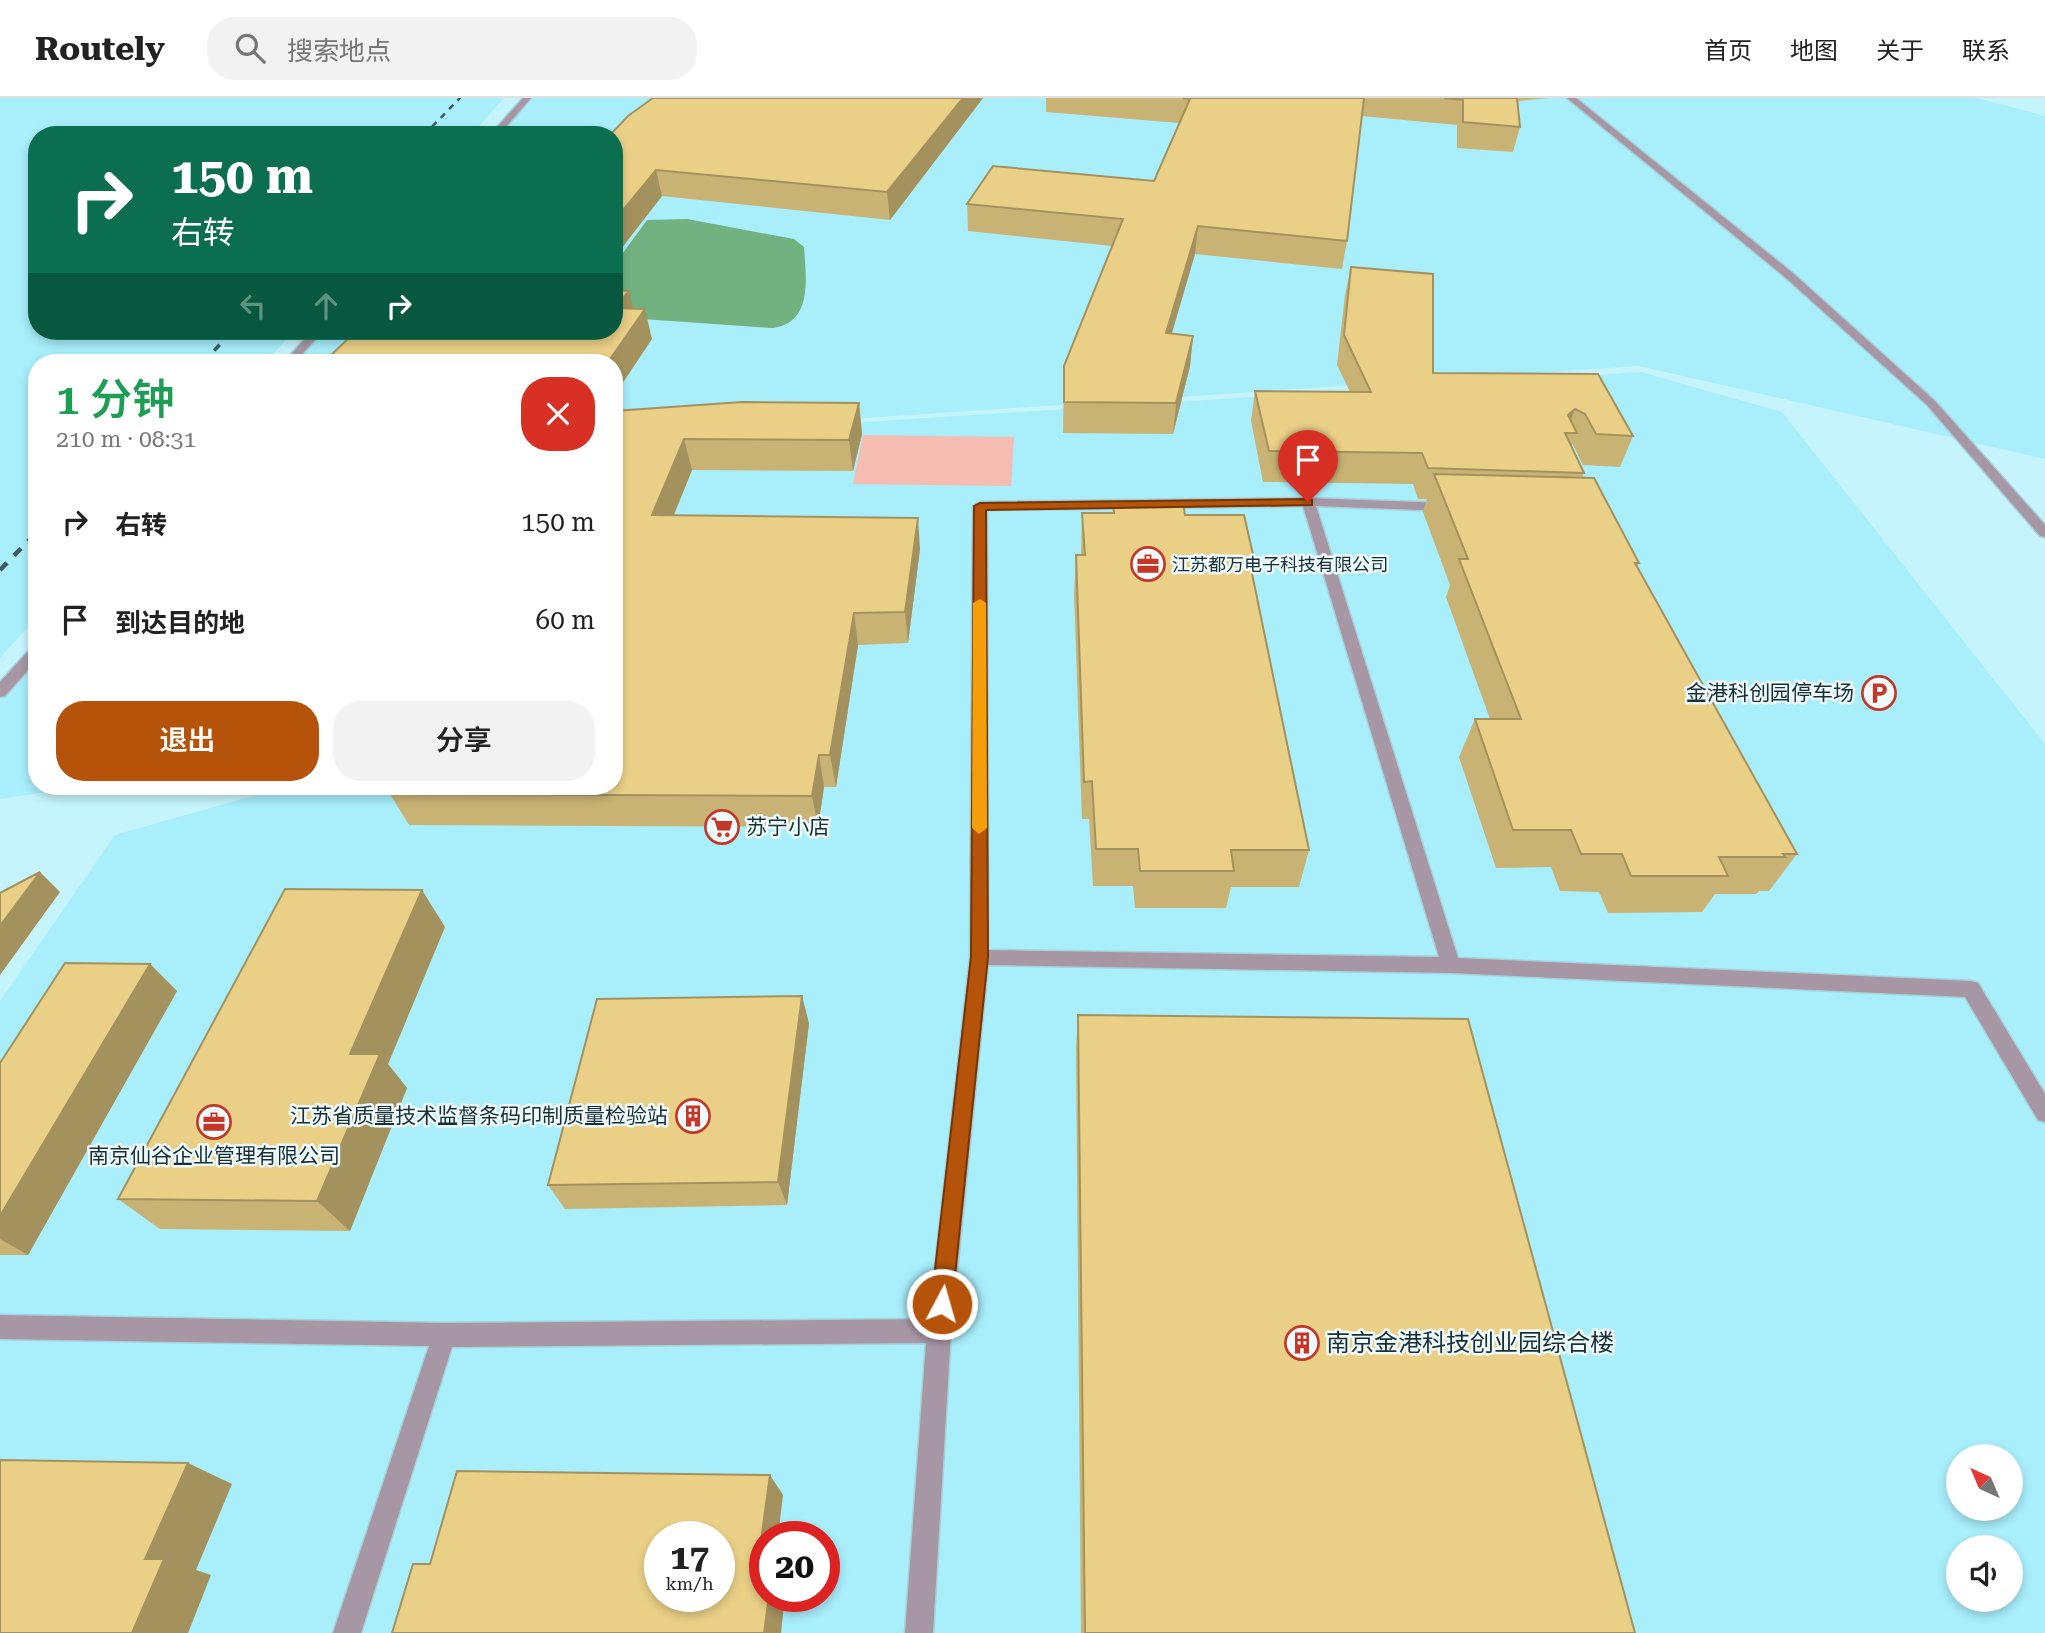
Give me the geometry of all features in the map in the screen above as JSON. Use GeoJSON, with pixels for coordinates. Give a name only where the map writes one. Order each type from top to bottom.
{"type":"FeatureCollection","features":[{"type":"Feature","properties":{"kind":"street"},"geometry":{"type":"LineString","coordinates":[[502,126],[527,98]]}},
{"type":"Feature","properties":{"kind":"street"},"geometry":{"type":"LineString","coordinates":[[1571,98],[1790,276],[1931,403],[2045,533]]}},
{"type":"Feature","properties":{"kind":"street"},"geometry":{"type":"LineString","coordinates":[[296,354],[310,340]]}},
{"type":"Feature","properties":{"kind":"street"},"geometry":{"type":"LineString","coordinates":[[1308,502],[1451,965]]}},
{"type":"Feature","properties":{"kind":"street"},"geometry":{"type":"LineString","coordinates":[[919,1633],[939,1331],[979,957],[980,506],[1308,502],[1458,507]]}},
{"type":"Feature","properties":{"kind":"street"},"geometry":{"type":"LineString","coordinates":[[0,692],[28,660]]}},
{"type":"Feature","properties":{"kind":"street"},"geometry":{"type":"LineString","coordinates":[[979,957],[1451,965],[1971,989],[2045,1112]]}},
{"type":"Feature","properties":{"kind":"street"},"geometry":{"type":"LineString","coordinates":[[0,1327],[444,1335],[939,1331]]}},
{"type":"Feature","properties":{"kind":"street"},"geometry":{"type":"LineString","coordinates":[[347,1633],[444,1335]]}},
{"type":"Feature","properties":{"kind":"shaded area"},"geometry":{"type":"Polygon","coordinates":[[[0,98],[504,98],[479,126],[28,126],[28,340],[286,340],[273,354],[28,354],[28,627],[0,658],[0,98]]]}},
{"type":"Feature","properties":{"kind":"shaded area"},"geometry":{"type":"Polygon","coordinates":[[[534,98],[1977,98],[2045,116],[2045,459],[1639,366],[623,434],[623,354],[303,354],[316,340],[623,340],[623,126],[507,126],[534,98]]]}},
{"type":"Feature","properties":{"kind":"shaded area"},"geometry":{"type":"Polygon","coordinates":[[[687,219],[794,239],[804,247],[806,285],[801,308],[786,324],[773,328],[623,318],[623,253],[647,220],[687,219]]]}},
{"type":"Feature","properties":{"kind":"shaded area"},"geometry":{"type":"Polygon","coordinates":[[[1641,372],[1782,412],[2045,744],[2045,1633],[0,1633],[0,1001],[115,835],[256,795],[623,795],[623,437],[1641,372]]]}},
{"type":"Feature","properties":{"kind":"shaded area"},"geometry":{"type":"Polygon","coordinates":[[[863,435],[1014,437],[1011,486],[853,484],[863,435]]]}},
{"type":"Feature","properties":{"kind":"shaded area"},"geometry":{"type":"Polygon","coordinates":[[[28,668],[28,795],[0,799],[0,700],[28,668]]]}},
{"type":"Feature","properties":{"kind":"building"},"geometry":{"type":"Polygon","coordinates":[[[653,98],[963,98],[887,192],[656,170],[623,210],[623,126],[619,126],[653,98]]]}},
{"type":"Feature","properties":{"kind":"building"},"geometry":{"type":"Polygon","coordinates":[[[1183,98],[1364,98],[1347,241],[1198,226],[1166,333],[1193,336],[1176,403],[1064,402],[1064,366],[1123,219],[967,204],[993,166],[1154,181],[1190,99],[1183,98]]]}},
{"type":"Feature","properties":{"kind":"building"},"geometry":{"type":"Polygon","coordinates":[[[1444,98],[1517,98],[1520,127],[1463,122],[1463,100],[1444,98]]]}},
{"type":"Feature","properties":{"kind":"building"},"geometry":{"type":"Polygon","coordinates":[[[1351,267],[1433,274],[1433,373],[1598,374],[1633,436],[1596,434],[1585,414],[1575,409],[1568,415],[1577,433],[1565,433],[1584,473],[1428,468],[1422,453],[1269,451],[1255,391],[1371,392],[1344,335],[1351,267]]]}},
{"type":"Feature","properties":{"kind":"building"},"geometry":{"type":"Polygon","coordinates":[[[623,308],[645,309],[614,354],[332,354],[347,340],[623,340],[623,308]]]}},
{"type":"Feature","properties":{"kind":"building"},"geometry":{"type":"Polygon","coordinates":[[[742,402],[859,403],[849,440],[684,439],[652,515],[918,518],[905,612],[854,613],[830,755],[819,755],[812,796],[601,795],[623,795],[623,410],[742,402]]]}},
{"type":"Feature","properties":{"kind":"building"},"geometry":{"type":"Polygon","coordinates":[[[1434,474],[1594,478],[1639,563],[1635,563],[1797,854],[1783,854],[1785,857],[1719,857],[1728,876],[1631,876],[1622,854],[1581,854],[1571,830],[1513,830],[1475,719],[1521,719],[1459,559],[1468,559],[1434,474]]]}},
{"type":"Feature","properties":{"kind":"building"},"geometry":{"type":"Polygon","coordinates":[[[1113,502],[1183,502],[1185,515],[1244,515],[1254,559],[1249,559],[1309,850],[1231,850],[1234,871],[1140,871],[1138,849],[1096,849],[1092,781],[1084,782],[1076,555],[1085,555],[1082,513],[1114,513],[1113,502]]]}},
{"type":"Feature","properties":{"kind":"building"},"geometry":{"type":"Polygon","coordinates":[[[40,872],[0,926],[0,893],[40,872]]]}},
{"type":"Feature","properties":{"kind":"building"},"geometry":{"type":"Polygon","coordinates":[[[285,889],[422,890],[350,1054],[380,1054],[317,1201],[118,1199],[285,889]]]}},
{"type":"Feature","properties":{"kind":"building"},"geometry":{"type":"Polygon","coordinates":[[[65,963],[150,964],[0,1216],[0,1063],[65,963]]]}},
{"type":"Feature","properties":{"kind":"building","name":"江苏省质量技术监督条码印制质量检验站"},"geometry":{"type":"Polygon","coordinates":[[[802,996],[778,1182],[548,1185],[597,999],[802,996]]]}},
{"type":"Feature","properties":{"kind":"building","name":"南京金港科技创业园综合楼"},"geometry":{"type":"Polygon","coordinates":[[[1078,1015],[1468,1019],[1635,1633],[1085,1633],[1078,1015]]]}},
{"type":"Feature","properties":{"kind":"building"},"geometry":{"type":"Polygon","coordinates":[[[0,1460],[188,1463],[145,1559],[164,1559],[132,1633],[0,1633],[0,1460]]]}},
{"type":"Feature","properties":{"kind":"building"},"geometry":{"type":"Polygon","coordinates":[[[457,1471],[770,1475],[764,1521],[749,1521],[749,1612],[767,1612],[764,1633],[392,1633],[413,1564],[430,1564],[457,1471]]]}},
{"type":"Feature","properties":{"kind":"railway"},"geometry":{"type":"LineString","coordinates":[[433,126],[460,98]]}},
{"type":"Feature","properties":{"kind":"railway"},"geometry":{"type":"LineString","coordinates":[[211,354],[224,340]]}},
{"type":"Feature","properties":{"kind":"railway"},"geometry":{"type":"LineString","coordinates":[[0,570],[28,541]]}},
{"type":"Feature","properties":{"kind":"slow traffic"},"geometry":{"type":"LineString","coordinates":[[979,828],[980,603]]}},
{"type":"Feature","properties":{"kind":"place","name":"江苏都万电子科技有限公司"},"geometry":{"type":"Point","coordinates":[1148,564]}},
{"type":"Feature","properties":{"kind":"place","name":"金港科创园停车场"},"geometry":{"type":"Point","coordinates":[1879,693]}},
{"type":"Feature","properties":{"kind":"place","name":"苏宁小店"},"geometry":{"type":"Point","coordinates":[722,827]}},
{"type":"Feature","properties":{"kind":"place","name":"江苏省质量技术监督条码印制质量检验站"},"geometry":{"type":"Point","coordinates":[693,1116]}},
{"type":"Feature","properties":{"kind":"place","name":"南京仙谷企业管理有限公司"},"geometry":{"type":"Point","coordinates":[214,1122]}},
{"type":"Feature","properties":{"kind":"place","name":"南京金港科技创业园综合楼"},"geometry":{"type":"Point","coordinates":[1302,1343]}},
{"type":"Feature","properties":{"kind":"route"},"geometry":{"type":"LineString","coordinates":[[942,1304],[979,957],[980,506],[1308,502]]}}]}
